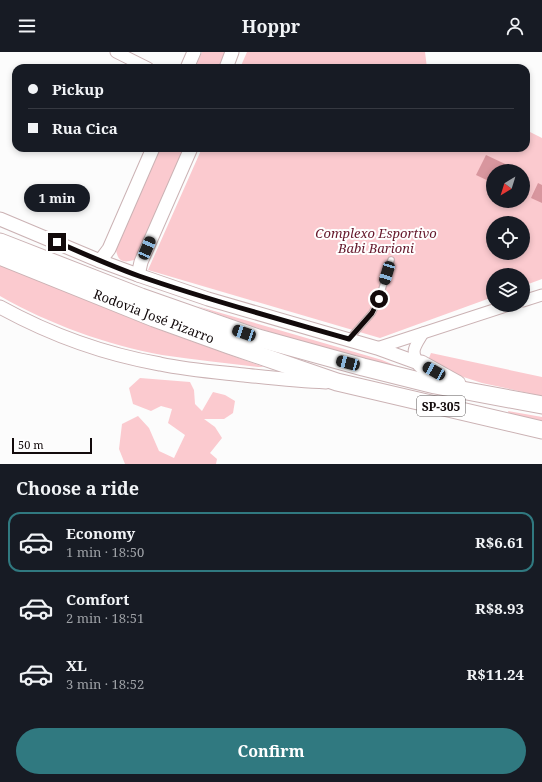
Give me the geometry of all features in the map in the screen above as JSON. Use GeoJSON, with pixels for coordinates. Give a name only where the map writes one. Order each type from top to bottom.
{"type":"FeatureCollection","features":[{"type":"Feature","properties":{"kind":"main road","name":"Rodovia José Pizarro"},"geometry":{"type":"LineString","coordinates":[[0,242],[141,297],[258,338],[363,368],[435,385],[542,406]]}},
{"type":"Feature","properties":{"kind":"main road","name":"Rodovia José Pizarro"},"geometry":{"type":"LineString","coordinates":[[0,256],[154,318],[336,382],[542,430]]}},
{"type":"Feature","properties":{"kind":"main road"},"geometry":{"type":"LineString","coordinates":[[421,364],[473,393]]}},
{"type":"Feature","properties":{"kind":"street"},"geometry":{"type":"LineString","coordinates":[[116,52],[140,64]]}},
{"type":"Feature","properties":{"kind":"street"},"geometry":{"type":"LineString","coordinates":[[189,64],[194,52]]}},
{"type":"Feature","properties":{"kind":"street"},"geometry":{"type":"LineString","coordinates":[[228,64],[232,52]]}},
{"type":"Feature","properties":{"kind":"street"},"geometry":{"type":"LineString","coordinates":[[100,261],[109,249],[151,152]]}},
{"type":"Feature","properties":{"kind":"street"},"geometry":{"type":"LineString","coordinates":[[138,275],[141,262],[189,152]]}},
{"type":"Feature","properties":{"kind":"street"},"geometry":{"type":"LineString","coordinates":[[0,219],[100,261],[138,275],[208,299],[349,339],[421,364]]}},
{"type":"Feature","properties":{"kind":"street"},"geometry":{"type":"LineString","coordinates":[[530,299],[542,295]]}},
{"type":"Feature","properties":{"kind":"street"},"geometry":{"type":"LineString","coordinates":[[0,307],[44,328],[82,343],[116,354],[160,364],[196,370],[307,381],[336,382]]}},
{"type":"Feature","properties":{"kind":"street"},"geometry":{"type":"LineString","coordinates":[[377,348],[488,312]]}},
{"type":"Feature","properties":{"kind":"street"},"geometry":{"type":"LineString","coordinates":[[421,364],[416,360],[414,351],[416,344],[423,333]]}},
{"type":"Feature","properties":{"kind":"lane"},"geometry":{"type":"LineString","coordinates":[[349,339],[372,313],[379,299],[391,260]]}},
{"type":"Feature","properties":{"kind":"green space"},"geometry":{"type":"Polygon","coordinates":[[[202,52],[227,52],[222,64],[197,64],[202,52]]]}},
{"type":"Feature","properties":{"kind":"green space"},"geometry":{"type":"Polygon","coordinates":[[[247,52],[425,52],[426,64],[242,64],[247,52]]]}},
{"type":"Feature","properties":{"kind":"green space","name":"Complexo Esportivo Babi Barioni"},"geometry":{"type":"Polygon","coordinates":[[[530,132],[542,138],[542,279],[530,283],[530,268],[486,268],[486,300],[380,338],[148,270],[200,152],[530,152],[530,132]]]}},
{"type":"Feature","properties":{"kind":"green space"},"geometry":{"type":"Polygon","coordinates":[[[158,152],[183,152],[140,252],[134,260],[122,261],[118,257],[116,250],[158,152]]]}},
{"type":"Feature","properties":{"kind":"green space"},"geometry":{"type":"Polygon","coordinates":[[[0,265],[152,327],[264,367],[198,360],[141,351],[120,346],[58,324],[38,316],[0,296],[0,265]]]}},
{"type":"Feature","properties":{"kind":"green space"},"geometry":{"type":"Polygon","coordinates":[[[197,306],[382,360],[399,367],[352,356],[277,334],[197,306]]]}},
{"type":"Feature","properties":{"kind":"green space"},"geometry":{"type":"Polygon","coordinates":[[[431,353],[542,377],[542,396],[482,383],[451,373],[435,365],[429,358],[431,353]]]}},
{"type":"Feature","properties":{"kind":"green space"},"geometry":{"type":"Polygon","coordinates":[[[140,378],[190,382],[194,390],[195,404],[202,411],[213,392],[225,395],[235,401],[233,413],[224,419],[204,419],[215,427],[222,438],[210,453],[217,459],[216,464],[125,464],[119,449],[122,424],[138,416],[149,428],[159,451],[174,458],[185,435],[168,423],[172,409],[161,406],[151,411],[133,404],[129,388],[140,378]]]}},
{"type":"Feature","properties":{"kind":"green space"},"geometry":{"type":"Polygon","coordinates":[[[508,411],[542,417],[542,422],[509,414],[508,411]]]}},
{"type":"Feature","properties":{"kind":"shaded area"},"geometry":{"type":"Polygon","coordinates":[[[486,155],[505,164],[486,164],[486,180],[476,175],[486,155]]]}},
{"type":"Feature","properties":{"kind":"shaded area"},"geometry":{"type":"Polygon","coordinates":[[[538,183],[542,185],[542,203],[531,198],[538,183]]]}},
{"type":"Feature","properties":{"kind":"route"},"geometry":{"type":"LineString","coordinates":[[57,242],[100,261],[208,299],[349,339],[372,313],[379,299]]}}]}
